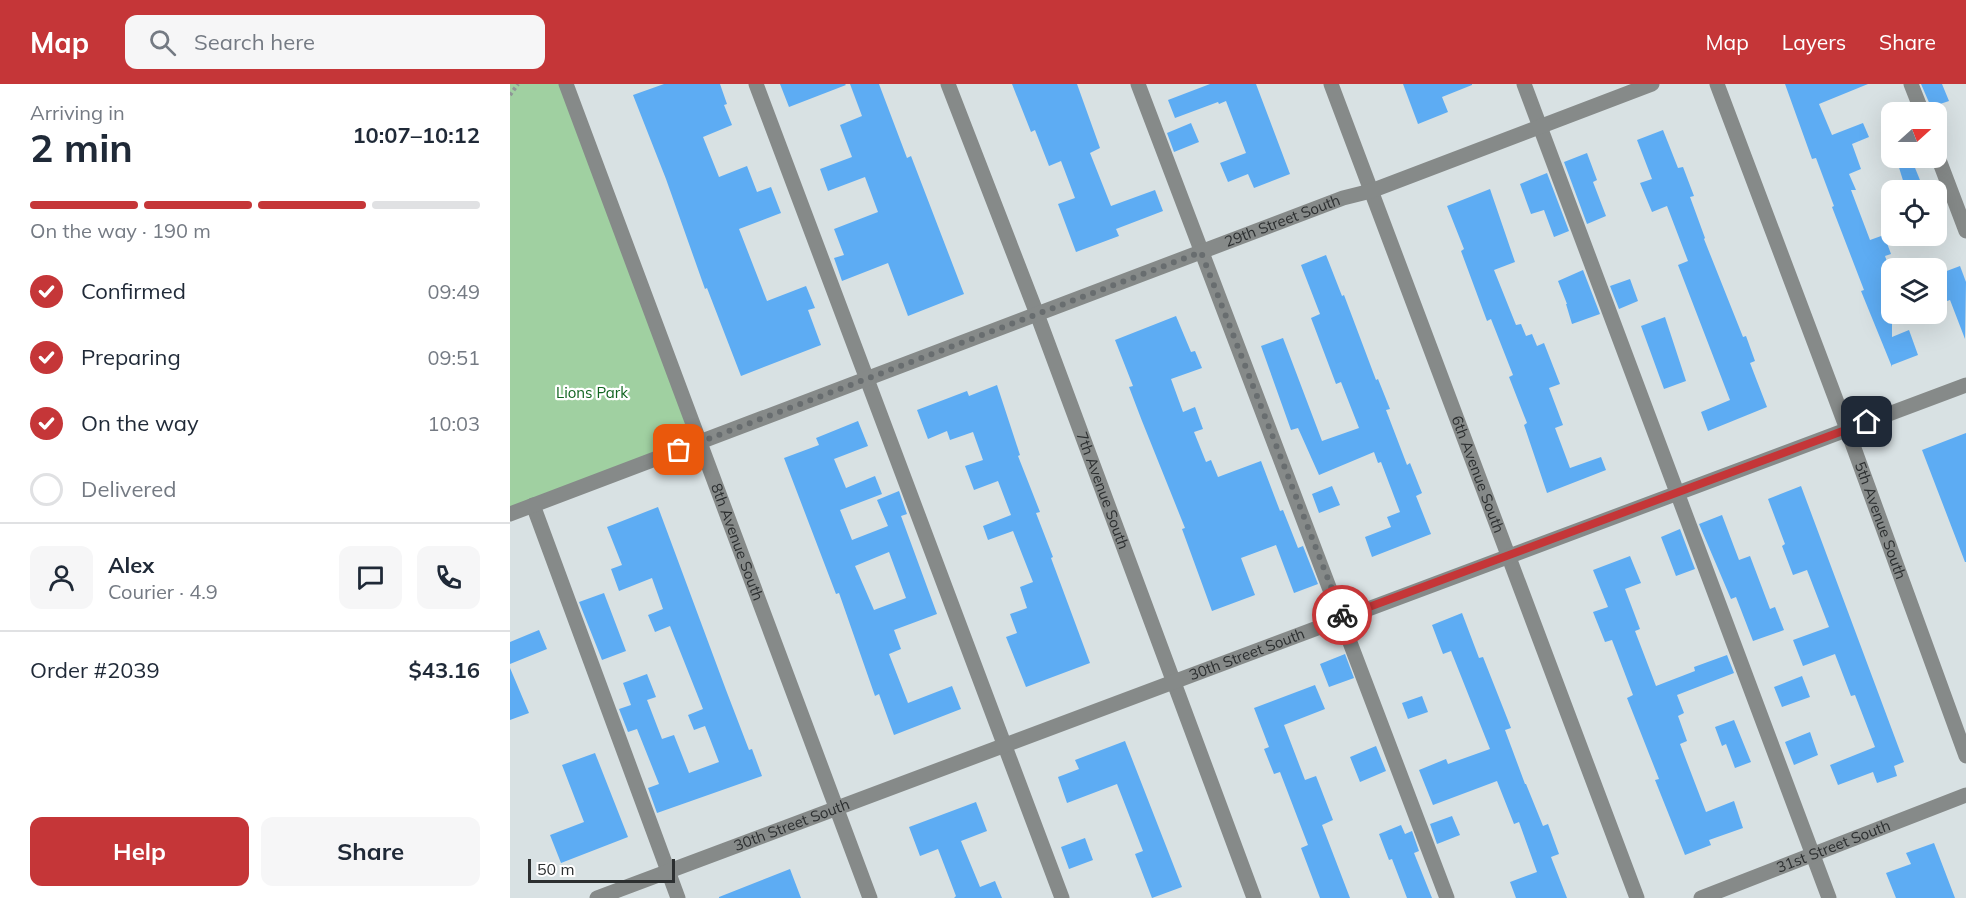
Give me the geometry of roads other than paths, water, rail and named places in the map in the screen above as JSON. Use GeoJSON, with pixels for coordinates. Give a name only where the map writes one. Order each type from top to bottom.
{"type":"FeatureCollection","features":[{"type":"Feature","properties":{"kind":"street","name":"8th Avenue South"},"geometry":{"type":"LineString","coordinates":[[566,84],[870,898]]}},
{"type":"Feature","properties":{"kind":"street"},"geometry":{"type":"LineString","coordinates":[[756,84],[1062,898]]}},
{"type":"Feature","properties":{"kind":"street","name":"7th Avenue South"},"geometry":{"type":"LineString","coordinates":[[948,84],[1037,314],[1254,898]]}},
{"type":"Feature","properties":{"kind":"street"},"geometry":{"type":"LineString","coordinates":[[1138,84],[1447,898]]}},
{"type":"Feature","properties":{"kind":"street","name":"6th Avenue South"},"geometry":{"type":"LineString","coordinates":[[1331,84],[1637,898]]}},
{"type":"Feature","properties":{"kind":"street"},"geometry":{"type":"LineString","coordinates":[[1524,84],[1829,898]]}},
{"type":"Feature","properties":{"kind":"street","name":"29th Street South"},"geometry":{"type":"LineString","coordinates":[[510,514],[1343,198],[1371,191],[1652,84]]}},
{"type":"Feature","properties":{"kind":"street","name":"5th Avenue South"},"geometry":{"type":"LineString","coordinates":[[1717,84],[1847,429],[1966,756]]}},
{"type":"Feature","properties":{"kind":"street"},"geometry":{"type":"LineString","coordinates":[[1911,84],[1918,102]]}},
{"type":"Feature","properties":{"kind":"street"},"geometry":{"type":"LineString","coordinates":[[1942,168],[1966,231]]}},
{"type":"Feature","properties":{"kind":"street","name":"30th Street South"},"geometry":{"type":"LineString","coordinates":[[597,898],[1173,680],[1966,385]]}},
{"type":"Feature","properties":{"kind":"street"},"geometry":{"type":"LineString","coordinates":[[533,505],[678,898]]}},
{"type":"Feature","properties":{"kind":"street","name":"31st Street South"},"geometry":{"type":"LineString","coordinates":[[1701,898],[1966,795]]}},
{"type":"Feature","properties":{"kind":"park label","name":"Lions Park"},"geometry":{"type":"Point","coordinates":[592,393]}}]}
